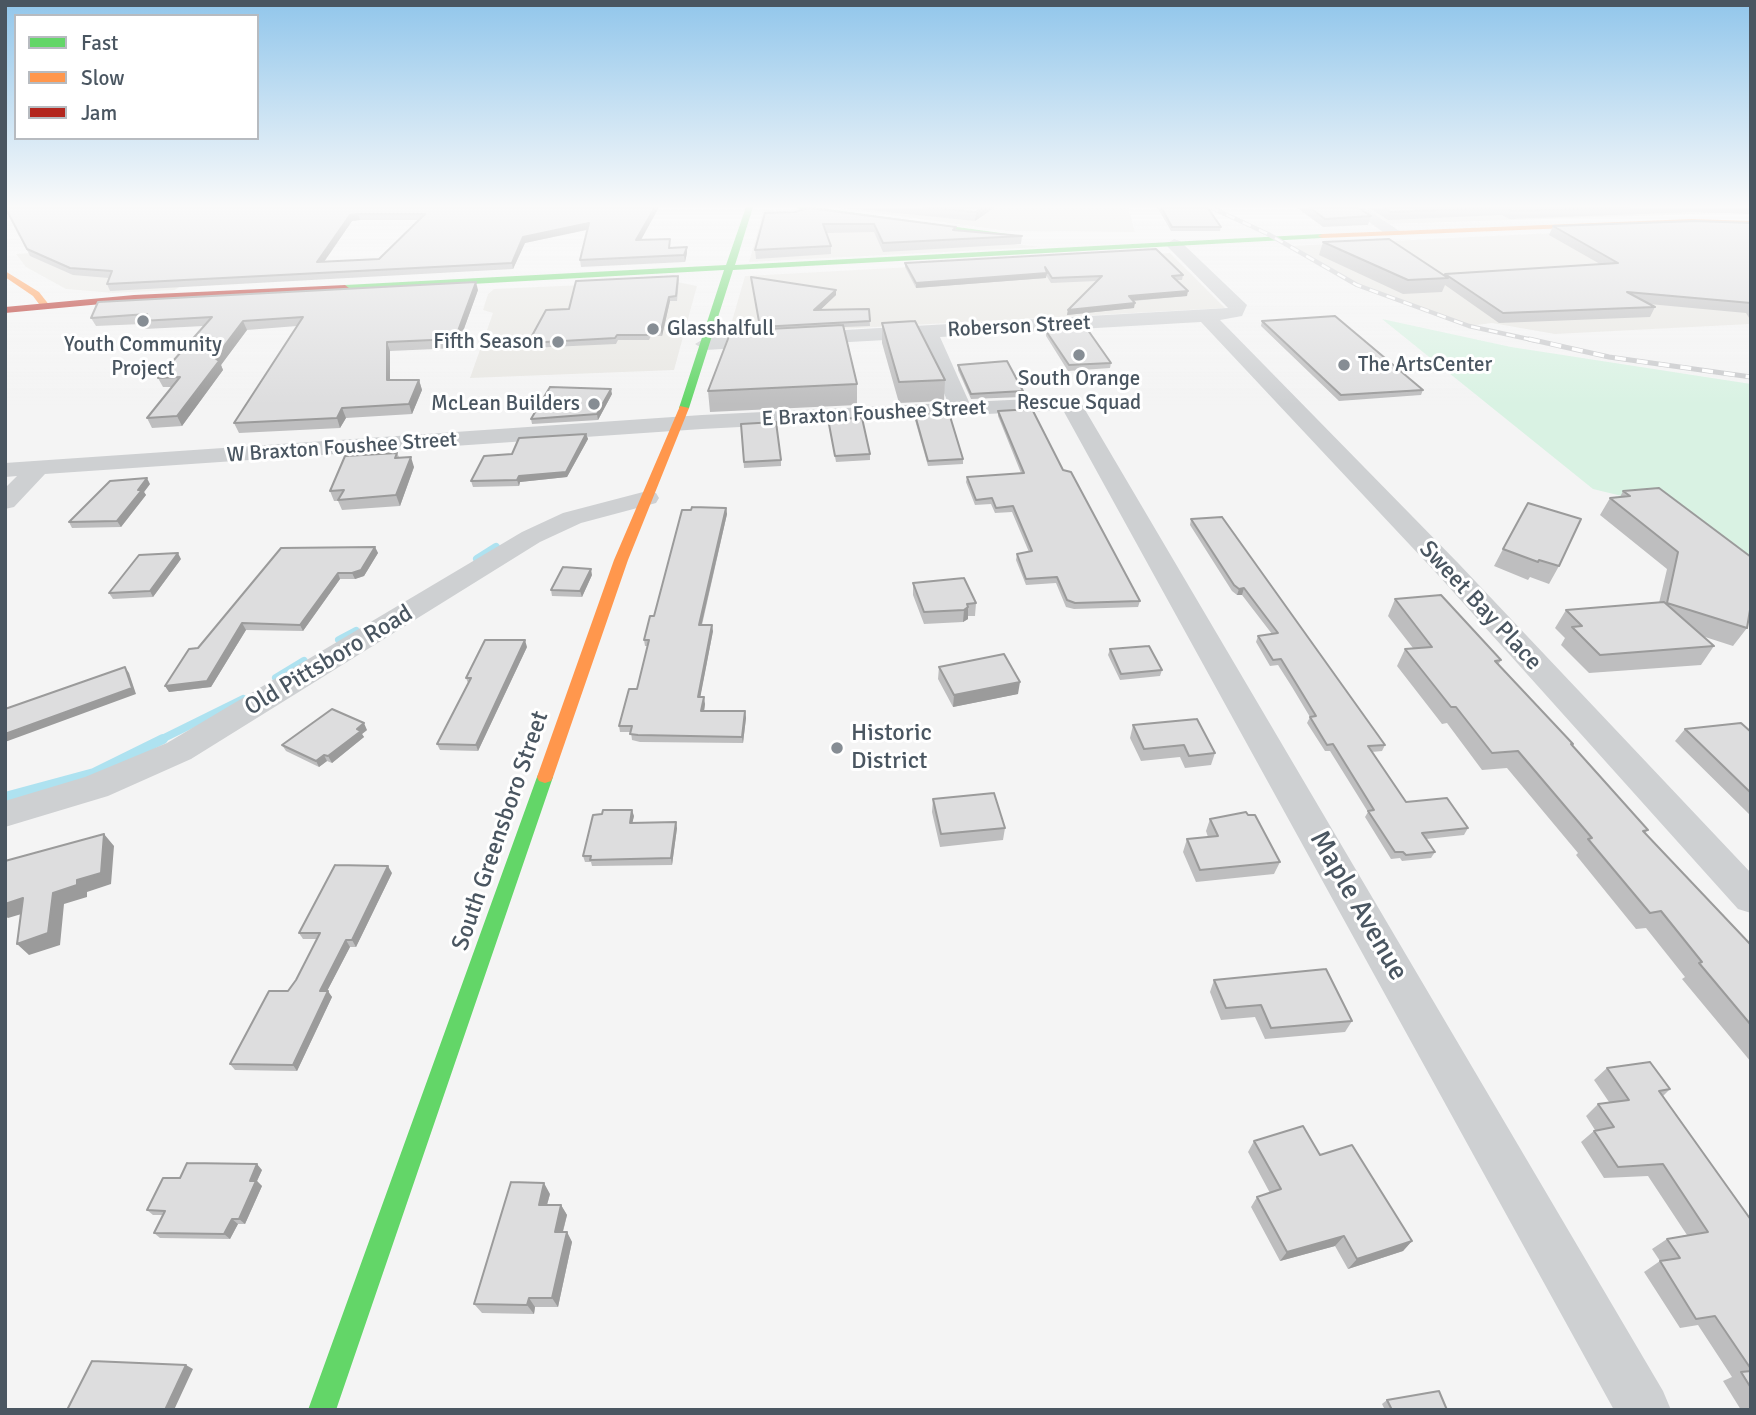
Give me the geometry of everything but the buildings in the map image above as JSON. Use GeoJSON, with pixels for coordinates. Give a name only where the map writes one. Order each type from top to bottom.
{"type":"FeatureCollection","features":[{"type":"Feature","properties":{"kind":"main road"},"geometry":{"type":"LineString","coordinates":[[5,273],[36,294],[45,306]]}},
{"type":"Feature","properties":{"kind":"main road"},"geometry":{"type":"LineString","coordinates":[[5,310],[173,296],[665,273]]}},
{"type":"Feature","properties":{"kind":"main road","name":"South Greensboro Street"},"geometry":{"type":"LineString","coordinates":[[322,1410],[621,560],[678,424],[729,273]]}},
{"type":"Feature","properties":{"kind":"street","name":"Roberson Street"},"geometry":{"type":"LineString","coordinates":[[705,344],[1206,316],[1231,313],[1239,307],[1204,273]]}},
{"type":"Feature","properties":{"kind":"street","name":"Sweet Bay Place"},"geometry":{"type":"LineString","coordinates":[[1206,316],[1449,570],[1751,898]]}},
{"type":"Feature","properties":{"kind":"street"},"geometry":{"type":"LineString","coordinates":[[929,332],[962,410]]}},
{"type":"Feature","properties":{"kind":"street","name":"E Braxton Foushee Street"},"geometry":{"type":"LineString","coordinates":[[678,424],[1070,403]]}},
{"type":"Feature","properties":{"kind":"street","name":"Maple Avenue"},"geometry":{"type":"LineString","coordinates":[[1070,403],[1644,1410]]}},
{"type":"Feature","properties":{"kind":"street","name":"W Braxton Foushee Street"},"geometry":{"type":"LineString","coordinates":[[5,470],[678,424]]}},
{"type":"Feature","properties":{"kind":"street"},"geometry":{"type":"LineString","coordinates":[[5,502],[38,468]]}},
{"type":"Feature","properties":{"kind":"street","name":"Old Pittsboro Road"},"geometry":{"type":"LineString","coordinates":[[5,814],[96,787],[179,751],[531,537],[572,518],[647,498]]}},
{"type":"Feature","properties":{"kind":"shaded area"},"geometry":{"type":"Polygon","coordinates":[[[37,273],[197,273],[175,290],[113,293],[66,289],[37,273]]]}},
{"type":"Feature","properties":{"kind":"shaded area"},"geometry":{"type":"Polygon","coordinates":[[[800,273],[1190,273],[1225,308],[728,335],[745,276],[800,273]]]}},
{"type":"Feature","properties":{"kind":"shaded area"},"geometry":{"type":"Polygon","coordinates":[[[1336,273],[1751,273],[1751,324],[1555,334],[1492,323],[1469,326],[1357,285],[1336,273]]]}},
{"type":"Feature","properties":{"kind":"shaded area"},"geometry":{"type":"Polygon","coordinates":[[[672,281],[697,286],[674,370],[470,378],[493,313],[483,310],[488,294],[494,289],[672,281]]]}},
{"type":"Feature","properties":{"kind":"green space"},"geometry":{"type":"Polygon","coordinates":[[[1382,319],[1511,347],[1751,384],[1751,583],[1630,498],[1593,489],[1382,319]]]}},
{"type":"Feature","properties":{"kind":"waterway"},"geometry":{"type":"LineString","coordinates":[[477,559],[496,547]]}},
{"type":"Feature","properties":{"kind":"waterway"},"geometry":{"type":"LineString","coordinates":[[339,640],[356,631]]}},
{"type":"Feature","properties":{"kind":"waterway"},"geometry":{"type":"LineString","coordinates":[[276,678],[304,661]]}},
{"type":"Feature","properties":{"kind":"waterway"},"geometry":{"type":"LineString","coordinates":[[160,740],[243,699]]}},
{"type":"Feature","properties":{"kind":"waterway"},"geometry":{"type":"LineString","coordinates":[[5,797],[94,773],[163,739]]}},
{"type":"Feature","properties":{"kind":"railway"},"geometry":{"type":"LineString","coordinates":[[1336,273],[1357,285],[1469,326],[1537,341]]}},
{"type":"Feature","properties":{"kind":"railway"},"geometry":{"type":"LineString","coordinates":[[1529,339],[1609,357],[1751,377]]}},
{"type":"Feature","properties":{"kind":"traffic: fast"},"geometry":{"type":"LineString","coordinates":[[345,288],[626,273]]}},
{"type":"Feature","properties":{"kind":"traffic: fast"},"geometry":{"type":"LineString","coordinates":[[684,408],[728,273]]}},
{"type":"Feature","properties":{"kind":"traffic: fast"},"geometry":{"type":"LineString","coordinates":[[322,1410],[545,777]]}},
{"type":"Feature","properties":{"kind":"traffic: slow"},"geometry":{"type":"LineString","coordinates":[[5,273],[36,294],[45,306]]}},
{"type":"Feature","properties":{"kind":"traffic: slow"},"geometry":{"type":"LineString","coordinates":[[545,777],[621,560],[684,408]]}},
{"type":"Feature","properties":{"kind":"traffic: jam"},"geometry":{"type":"LineString","coordinates":[[5,310],[134,298],[345,288]]}},
{"type":"Feature","properties":{"kind":"place","name":"Youth Community Project"},"geometry":{"type":"Point","coordinates":[143,321]}},
{"type":"Feature","properties":{"kind":"place","name":"Glasshalfull"},"geometry":{"type":"Point","coordinates":[653,329]}},
{"type":"Feature","properties":{"kind":"place","name":"Fifth Season"},"geometry":{"type":"Point","coordinates":[558,342]}},
{"type":"Feature","properties":{"kind":"place","name":"South Orange Rescue Squad"},"geometry":{"type":"Point","coordinates":[1079,355]}},
{"type":"Feature","properties":{"kind":"place","name":"The ArtsCenter"},"geometry":{"type":"Point","coordinates":[1344,365]}},
{"type":"Feature","properties":{"kind":"place","name":"McLean Builders"},"geometry":{"type":"Point","coordinates":[594,404]}},
{"type":"Feature","properties":{"kind":"place","name":"Historic District"},"geometry":{"type":"Point","coordinates":[837,748]}}]}
